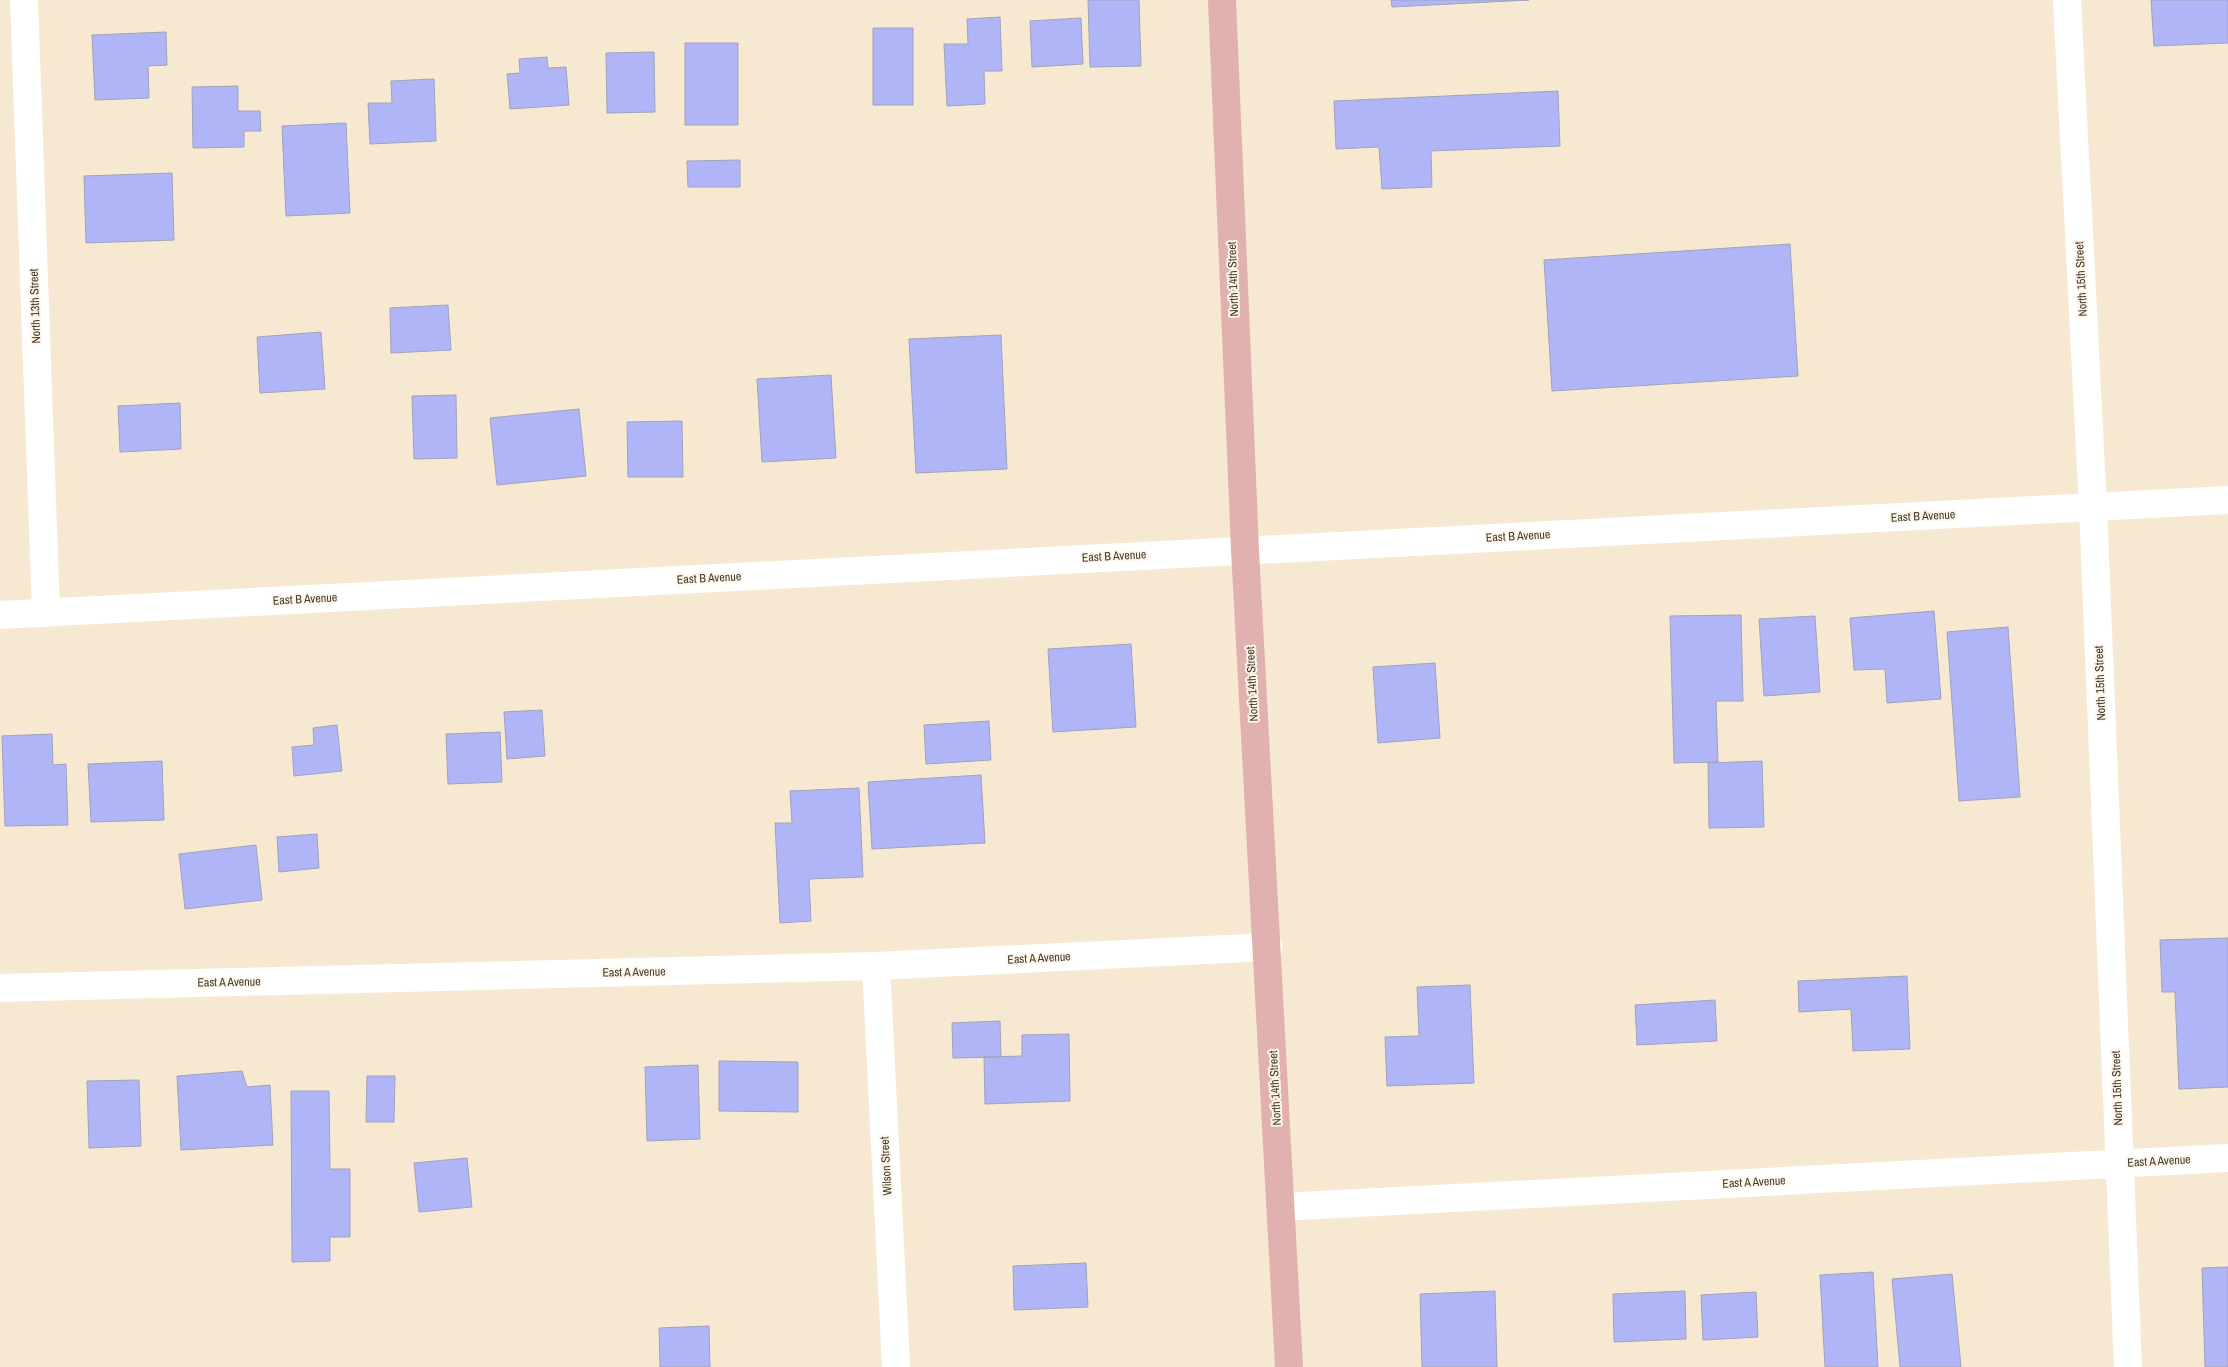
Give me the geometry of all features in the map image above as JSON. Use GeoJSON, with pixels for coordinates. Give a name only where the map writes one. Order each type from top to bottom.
{"type":"FeatureCollection","features":[{"type":"Feature","properties":{"kind":"main road","name":"North 14th Street"},"geometry":{"type":"LineString","coordinates":[[1222,0],[1245,550],[1268,947],[1289,1367]]}},
{"type":"Feature","properties":{"kind":"street","name":"North 13th Street"},"geometry":{"type":"LineString","coordinates":[[24,0],[46,613]]}},
{"type":"Feature","properties":{"kind":"street","name":"North 15th Street"},"geometry":{"type":"LineString","coordinates":[[2067,0],[2092,507],[2128,1367]]}},
{"type":"Feature","properties":{"kind":"street","name":"East B Avenue"},"geometry":{"type":"LineString","coordinates":[[0,616],[2228,500]]}},
{"type":"Feature","properties":{"kind":"street","name":"East A Avenue"},"geometry":{"type":"LineString","coordinates":[[0,988],[876,966],[1268,947]]}},
{"type":"Feature","properties":{"kind":"street","name":"Wilson Street"},"geometry":{"type":"LineString","coordinates":[[876,966],[896,1367]]}},
{"type":"Feature","properties":{"kind":"street","name":"East A Avenue"},"geometry":{"type":"LineString","coordinates":[[1281,1207],[2228,1158]]}},
{"type":"Feature","properties":{"kind":"building"},"geometry":{"type":"Polygon","coordinates":[[[1088,0],[1139,0],[1141,66],[1090,67],[1088,0]]]}},
{"type":"Feature","properties":{"kind":"building"},"geometry":{"type":"Polygon","coordinates":[[[1391,0],[1529,0],[1392,7],[1391,0]]]}},
{"type":"Feature","properties":{"kind":"building"},"geometry":{"type":"Polygon","coordinates":[[[2151,0],[2228,0],[2228,43],[2154,46],[2151,0]]]}},
{"type":"Feature","properties":{"kind":"building"},"geometry":{"type":"Polygon","coordinates":[[[1000,17],[1002,71],[984,71],[985,104],[947,106],[944,44],[968,44],[967,19],[1000,17]]]}},
{"type":"Feature","properties":{"kind":"building"},"geometry":{"type":"Polygon","coordinates":[[[1081,18],[1083,64],[1032,67],[1030,21],[1081,18]]]}},
{"type":"Feature","properties":{"kind":"building"},"geometry":{"type":"Polygon","coordinates":[[[873,28],[913,28],[913,105],[873,105],[873,28]]]}},
{"type":"Feature","properties":{"kind":"building"},"geometry":{"type":"Polygon","coordinates":[[[166,32],[167,65],[148,66],[149,98],[95,100],[92,35],[166,32]]]}},
{"type":"Feature","properties":{"kind":"building"},"geometry":{"type":"Polygon","coordinates":[[[685,43],[738,43],[738,125],[685,125],[685,43]]]}},
{"type":"Feature","properties":{"kind":"building"},"geometry":{"type":"Polygon","coordinates":[[[654,52],[655,112],[607,113],[606,53],[654,52]]]}},
{"type":"Feature","properties":{"kind":"building"},"geometry":{"type":"Polygon","coordinates":[[[547,57],[548,68],[566,67],[569,105],[510,109],[507,74],[520,73],[519,59],[547,57]]]}},
{"type":"Feature","properties":{"kind":"building"},"geometry":{"type":"Polygon","coordinates":[[[434,79],[436,141],[370,144],[368,103],[392,103],[391,81],[434,79]]]}},
{"type":"Feature","properties":{"kind":"building"},"geometry":{"type":"Polygon","coordinates":[[[238,86],[238,111],[260,111],[261,131],[244,131],[244,147],[193,148],[192,87],[238,86]]]}},
{"type":"Feature","properties":{"kind":"building"},"geometry":{"type":"Polygon","coordinates":[[[1558,91],[1560,146],[1431,151],[1432,187],[1382,189],[1379,147],[1336,149],[1334,101],[1558,91]]]}},
{"type":"Feature","properties":{"kind":"building"},"geometry":{"type":"Polygon","coordinates":[[[346,123],[350,213],[286,216],[282,126],[346,123]]]}},
{"type":"Feature","properties":{"kind":"building"},"geometry":{"type":"Polygon","coordinates":[[[740,160],[740,187],[688,187],[687,161],[740,160]]]}},
{"type":"Feature","properties":{"kind":"building"},"geometry":{"type":"Polygon","coordinates":[[[172,173],[174,240],[86,243],[84,176],[172,173]]]}},
{"type":"Feature","properties":{"kind":"building"},"geometry":{"type":"Polygon","coordinates":[[[1790,244],[1798,376],[1552,391],[1544,260],[1790,244]]]}},
{"type":"Feature","properties":{"kind":"building"},"geometry":{"type":"Polygon","coordinates":[[[448,305],[451,350],[391,353],[390,308],[448,305]]]}},
{"type":"Feature","properties":{"kind":"building"},"geometry":{"type":"Polygon","coordinates":[[[321,332],[325,389],[260,393],[257,337],[321,332]]]}},
{"type":"Feature","properties":{"kind":"building"},"geometry":{"type":"Polygon","coordinates":[[[1001,335],[1007,469],[916,473],[909,339],[1001,335]]]}},
{"type":"Feature","properties":{"kind":"building"},"geometry":{"type":"Polygon","coordinates":[[[831,375],[836,458],[762,462],[757,379],[831,375]]]}},
{"type":"Feature","properties":{"kind":"building"},"geometry":{"type":"Polygon","coordinates":[[[456,395],[457,458],[414,459],[412,396],[456,395]]]}},
{"type":"Feature","properties":{"kind":"building"},"geometry":{"type":"Polygon","coordinates":[[[180,403],[181,449],[120,452],[118,406],[180,403]]]}},
{"type":"Feature","properties":{"kind":"building"},"geometry":{"type":"Polygon","coordinates":[[[579,409],[586,476],[497,485],[490,418],[579,409]]]}},
{"type":"Feature","properties":{"kind":"building"},"geometry":{"type":"Polygon","coordinates":[[[682,421],[683,477],[628,477],[627,422],[682,421]]]}},
{"type":"Feature","properties":{"kind":"building"},"geometry":{"type":"Polygon","coordinates":[[[1934,611],[1941,699],[1887,703],[1885,669],[1854,670],[1850,618],[1934,611]]]}},
{"type":"Feature","properties":{"kind":"building"},"geometry":{"type":"Polygon","coordinates":[[[1741,615],[1743,701],[1716,701],[1718,762],[1674,763],[1670,616],[1741,615]]]}},
{"type":"Feature","properties":{"kind":"building"},"geometry":{"type":"Polygon","coordinates":[[[1815,616],[1820,692],[1764,696],[1759,619],[1815,616]]]}},
{"type":"Feature","properties":{"kind":"building"},"geometry":{"type":"Polygon","coordinates":[[[2008,627],[2020,797],[1959,801],[1947,632],[2008,627]]]}},
{"type":"Feature","properties":{"kind":"building"},"geometry":{"type":"Polygon","coordinates":[[[1131,644],[1136,727],[1053,732],[1048,649],[1131,644]]]}},
{"type":"Feature","properties":{"kind":"building"},"geometry":{"type":"Polygon","coordinates":[[[1435,663],[1440,738],[1378,743],[1373,667],[1435,663]]]}},
{"type":"Feature","properties":{"kind":"building"},"geometry":{"type":"Polygon","coordinates":[[[542,710],[545,756],[507,759],[504,712],[542,710]]]}},
{"type":"Feature","properties":{"kind":"building"},"geometry":{"type":"Polygon","coordinates":[[[989,721],[991,760],[926,764],[924,725],[989,721]]]}},
{"type":"Feature","properties":{"kind":"building"},"geometry":{"type":"Polygon","coordinates":[[[337,725],[342,771],[294,776],[292,747],[314,745],[313,728],[337,725]]]}},
{"type":"Feature","properties":{"kind":"building"},"geometry":{"type":"Polygon","coordinates":[[[500,732],[502,782],[448,784],[446,734],[500,732]]]}},
{"type":"Feature","properties":{"kind":"building"},"geometry":{"type":"Polygon","coordinates":[[[52,734],[53,765],[66,764],[68,825],[5,826],[2,736],[52,734]]]}},
{"type":"Feature","properties":{"kind":"building"},"geometry":{"type":"Polygon","coordinates":[[[162,761],[164,820],[91,822],[88,764],[162,761]]]}},
{"type":"Feature","properties":{"kind":"building"},"geometry":{"type":"Polygon","coordinates":[[[1762,761],[1764,827],[1709,828],[1708,763],[1762,761]]]}},
{"type":"Feature","properties":{"kind":"building"},"geometry":{"type":"Polygon","coordinates":[[[981,775],[985,843],[872,849],[868,782],[981,775]]]}},
{"type":"Feature","properties":{"kind":"building"},"geometry":{"type":"Polygon","coordinates":[[[859,788],[863,877],[809,879],[811,921],[780,923],[775,823],[792,823],[790,791],[859,788]]]}},
{"type":"Feature","properties":{"kind":"building"},"geometry":{"type":"Polygon","coordinates":[[[317,834],[319,868],[279,872],[277,837],[317,834]]]}},
{"type":"Feature","properties":{"kind":"building"},"geometry":{"type":"Polygon","coordinates":[[[256,845],[262,900],[185,909],[179,854],[256,845]]]}},
{"type":"Feature","properties":{"kind":"building"},"geometry":{"type":"Polygon","coordinates":[[[2228,938],[2228,1087],[2179,1089],[2175,992],[2162,992],[2160,940],[2228,938]]]}},
{"type":"Feature","properties":{"kind":"building"},"geometry":{"type":"Polygon","coordinates":[[[1907,976],[1910,1049],[1853,1051],[1851,1009],[1799,1012],[1798,981],[1907,976]]]}},
{"type":"Feature","properties":{"kind":"building"},"geometry":{"type":"Polygon","coordinates":[[[1470,985],[1474,1083],[1387,1086],[1385,1037],[1419,1036],[1417,987],[1470,985]]]}},
{"type":"Feature","properties":{"kind":"building"},"geometry":{"type":"Polygon","coordinates":[[[1715,1000],[1717,1041],[1637,1045],[1635,1005],[1715,1000]]]}},
{"type":"Feature","properties":{"kind":"building"},"geometry":{"type":"Polygon","coordinates":[[[1000,1021],[1001,1057],[953,1058],[952,1023],[1000,1021]]]}},
{"type":"Feature","properties":{"kind":"building"},"geometry":{"type":"Polygon","coordinates":[[[1069,1034],[1070,1101],[985,1104],[984,1057],[1022,1056],[1022,1035],[1069,1034]]]}},
{"type":"Feature","properties":{"kind":"building"},"geometry":{"type":"Polygon","coordinates":[[[719,1061],[798,1062],[798,1112],[719,1111],[719,1061]]]}},
{"type":"Feature","properties":{"kind":"building"},"geometry":{"type":"Polygon","coordinates":[[[698,1065],[700,1139],[647,1141],[645,1067],[698,1065]]]}},
{"type":"Feature","properties":{"kind":"building"},"geometry":{"type":"Polygon","coordinates":[[[242,1071],[247,1087],[270,1085],[273,1145],[181,1150],[177,1076],[242,1071]]]}},
{"type":"Feature","properties":{"kind":"building"},"geometry":{"type":"Polygon","coordinates":[[[367,1076],[395,1076],[394,1122],[366,1122],[367,1076]]]}},
{"type":"Feature","properties":{"kind":"building"},"geometry":{"type":"Polygon","coordinates":[[[139,1080],[141,1146],[89,1148],[87,1081],[139,1080]]]}},
{"type":"Feature","properties":{"kind":"building"},"geometry":{"type":"Polygon","coordinates":[[[291,1091],[329,1091],[330,1169],[350,1169],[350,1237],[330,1237],[330,1261],[292,1262],[291,1091]]]}},
{"type":"Feature","properties":{"kind":"building"},"geometry":{"type":"Polygon","coordinates":[[[467,1158],[472,1207],[419,1212],[414,1163],[467,1158]]]}},
{"type":"Feature","properties":{"kind":"building"},"geometry":{"type":"Polygon","coordinates":[[[1086,1263],[1088,1307],[1014,1310],[1013,1266],[1086,1263]]]}},
{"type":"Feature","properties":{"kind":"building"},"geometry":{"type":"Polygon","coordinates":[[[2228,1267],[2228,1367],[2205,1367],[2202,1268],[2228,1267]]]}},
{"type":"Feature","properties":{"kind":"building"},"geometry":{"type":"Polygon","coordinates":[[[1873,1272],[1878,1367],[1825,1367],[1820,1275],[1873,1272]]]}},
{"type":"Feature","properties":{"kind":"building"},"geometry":{"type":"Polygon","coordinates":[[[1952,1274],[1961,1367],[1900,1367],[1892,1279],[1952,1274]]]}},
{"type":"Feature","properties":{"kind":"building"},"geometry":{"type":"Polygon","coordinates":[[[1495,1291],[1497,1367],[1422,1367],[1420,1294],[1495,1291]]]}},
{"type":"Feature","properties":{"kind":"building"},"geometry":{"type":"Polygon","coordinates":[[[1685,1291],[1686,1339],[1614,1342],[1613,1294],[1685,1291]]]}},
{"type":"Feature","properties":{"kind":"building"},"geometry":{"type":"Polygon","coordinates":[[[1756,1292],[1758,1337],[1703,1340],[1701,1295],[1756,1292]]]}},
{"type":"Feature","properties":{"kind":"building"},"geometry":{"type":"Polygon","coordinates":[[[709,1326],[710,1367],[660,1367],[659,1328],[709,1326]]]}}]}
